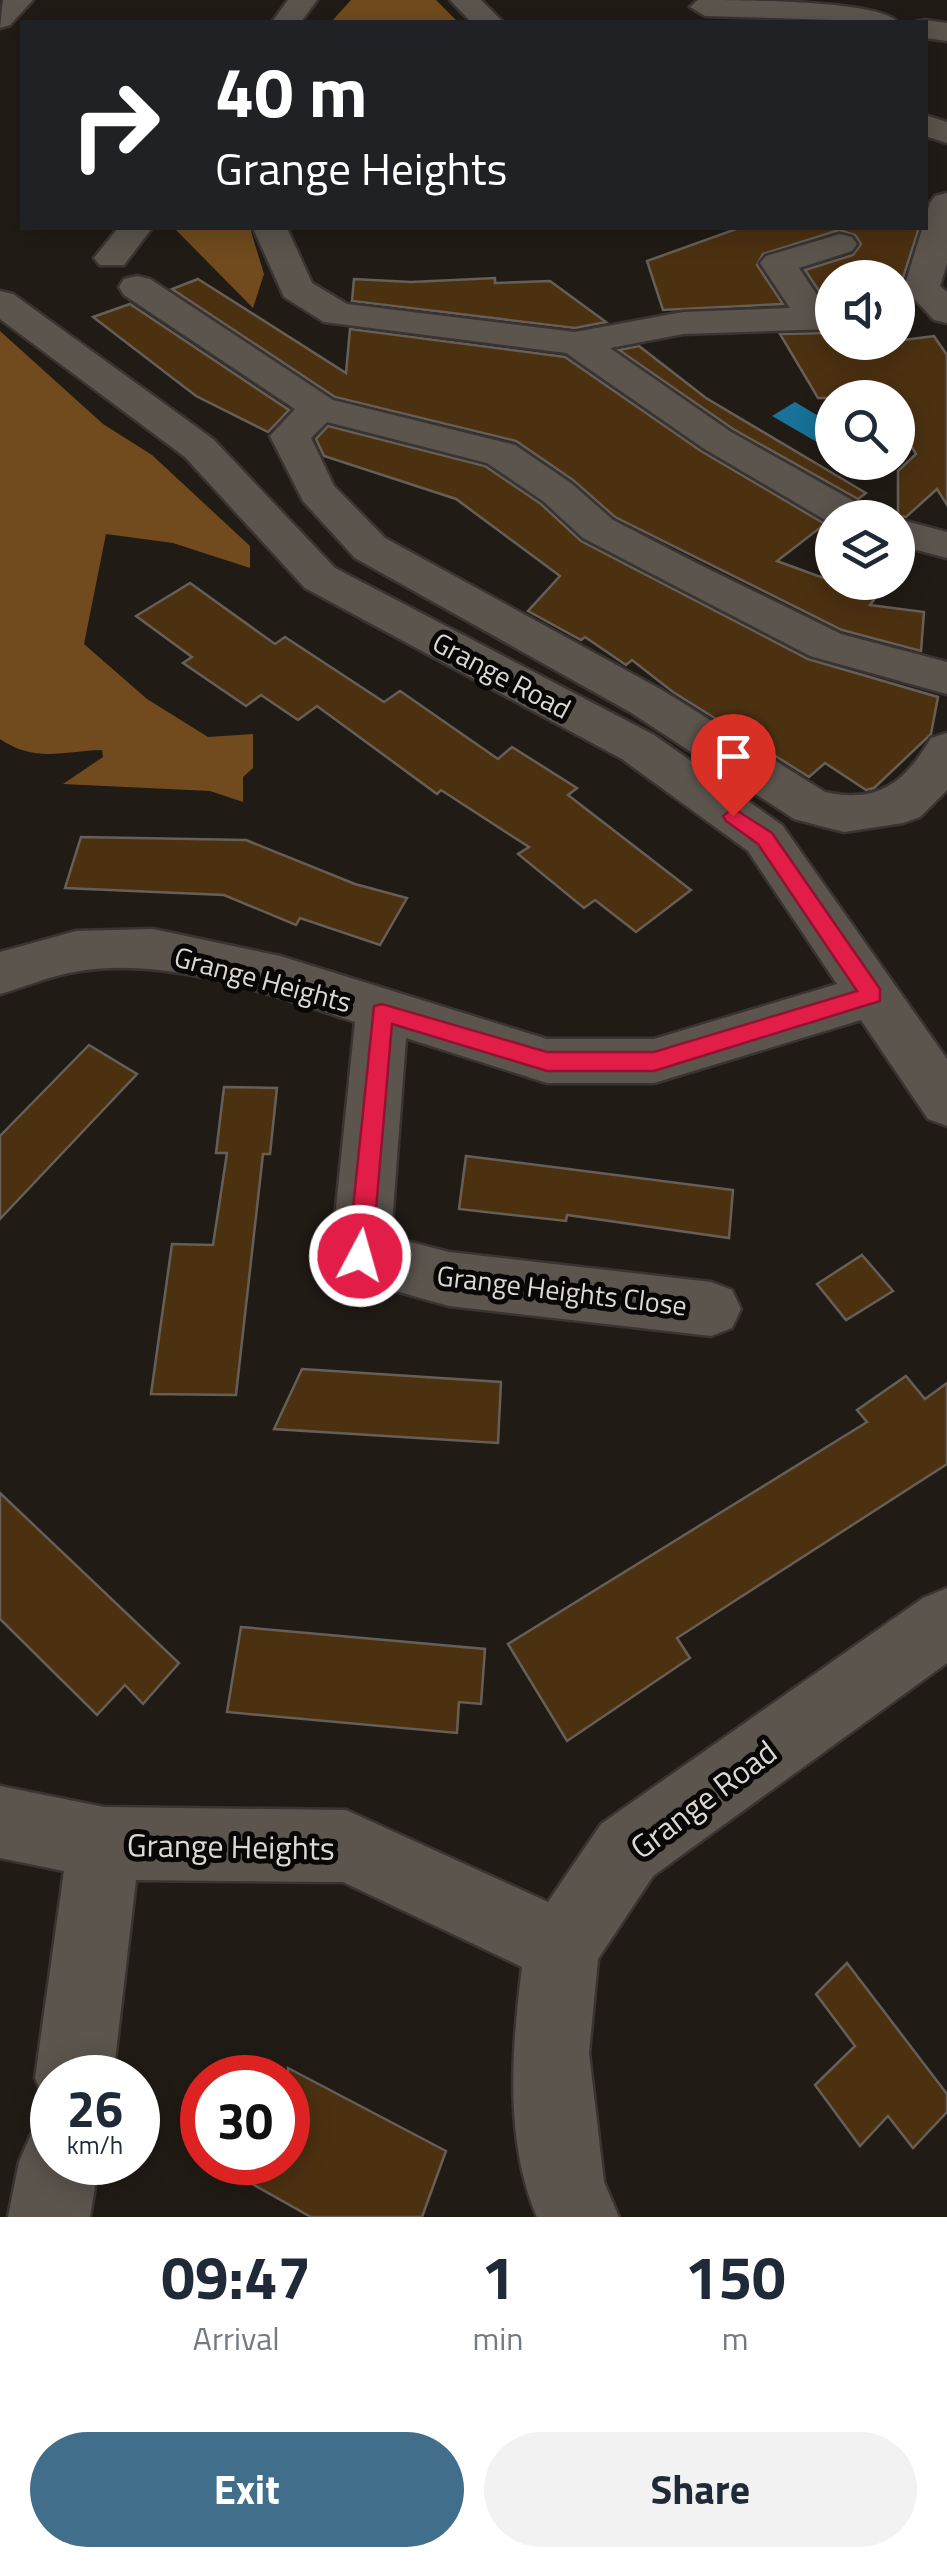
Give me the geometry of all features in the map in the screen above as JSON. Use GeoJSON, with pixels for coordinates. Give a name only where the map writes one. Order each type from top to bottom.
{"type":"FeatureCollection","features":[{"type":"Feature","properties":{"kind":"street"},"geometry":{"type":"LineString","coordinates":[[0,19],[20,0]]}},
{"type":"Feature","properties":{"kind":"street"},"geometry":{"type":"LineString","coordinates":[[288,20],[303,0]]}},
{"type":"Feature","properties":{"kind":"street"},"geometry":{"type":"LineString","coordinates":[[464,0],[486,20]]}},
{"type":"Feature","properties":{"kind":"street"},"geometry":{"type":"LineString","coordinates":[[704,10],[814,12],[868,20]]}},
{"type":"Feature","properties":{"kind":"street"},"geometry":{"type":"LineString","coordinates":[[943,184],[922,288],[947,312]]}},
{"type":"Feature","properties":{"kind":"street"},"geometry":{"type":"LineString","coordinates":[[135,230],[125,273],[319,408],[501,454],[557,492],[598,529],[705,585],[826,645],[947,678]]}},
{"type":"Feature","properties":{"kind":"street"},"geometry":{"type":"LineString","coordinates":[[271,230],[297,289],[337,314],[575,343],[683,323],[815,318]]}},
{"type":"Feature","properties":{"kind":"street"},"geometry":{"type":"LineString","coordinates":[[815,308],[778,263],[840,244]]}},
{"type":"Feature","properties":{"kind":"street","name":"Grange Road"},"geometry":{"type":"LineString","coordinates":[[0,302],[200,448],[320,578],[638,747],[765,838],[947,1103]]}},
{"type":"Feature","properties":{"kind":"street"},"geometry":{"type":"LineString","coordinates":[[915,317],[947,322]]}},
{"type":"Feature","properties":{"kind":"street"},"geometry":{"type":"LineString","coordinates":[[575,343],[616,366],[717,440],[822,500]]}},
{"type":"Feature","properties":{"kind":"street"},"geometry":{"type":"LineString","coordinates":[[319,408],[290,436],[317,492],[370,548],[646,702],[811,806],[844,814],[904,805],[942,766],[947,750]]}},
{"type":"Feature","properties":{"kind":"street"},"geometry":{"type":"LineString","coordinates":[[915,537],[947,545]]}},
{"type":"Feature","properties":{"kind":"street","name":"Grange Heights"},"geometry":{"type":"LineString","coordinates":[[0,973],[76,952],[153,949],[280,977],[547,1062],[654,1061],[872,995]]}},
{"type":"Feature","properties":{"kind":"street","name":"Grange Heights Close"},"geometry":{"type":"LineString","coordinates":[[382,1012],[360,1256],[449,1280],[711,1308]]}},
{"type":"Feature","properties":{"kind":"street","name":"Grange Road"},"geometry":{"type":"LineString","coordinates":[[578,2217],[564,2186],[550,2052],[562,1947],[628,1850],[947,1622]]}},
{"type":"Feature","properties":{"kind":"street","name":"Grange Heights"},"geometry":{"type":"LineString","coordinates":[[0,1822],[104,1843],[346,1846],[562,1947]]}},
{"type":"Feature","properties":{"kind":"street"},"geometry":{"type":"LineString","coordinates":[[77,2055],[104,1843]]}},
{"type":"Feature","properties":{"kind":"street"},"geometry":{"type":"LineString","coordinates":[[49,2217],[55,2185]]}},
{"type":"Feature","properties":{"kind":"shaded area"},"geometry":{"type":"Polygon","coordinates":[[[351,0],[436,0],[456,20],[333,20],[351,0]]]}},
{"type":"Feature","properties":{"kind":"shaded area"},"geometry":{"type":"Polygon","coordinates":[[[176,230],[251,230],[264,274],[253,308],[176,230]]]}},
{"type":"Feature","properties":{"kind":"shaded area"},"geometry":{"type":"Polygon","coordinates":[[[0,331],[103,424],[152,455],[250,546],[250,568],[173,543],[106,534],[84,644],[147,699],[208,737],[253,734],[253,768],[243,777],[243,802],[210,791],[63,784],[103,757],[102,750],[37,753],[0,739],[0,331]]]}},
{"type":"Feature","properties":{"kind":"water"},"geometry":{"type":"Polygon","coordinates":[[[795,402],[815,414],[815,441],[772,416],[795,402]]]}},
{"type":"Feature","properties":{"kind":"building"},"geometry":{"type":"Polygon","coordinates":[[[733,230],[839,230],[763,254],[757,265],[783,304],[663,310],[647,261],[733,230]]]}},
{"type":"Feature","properties":{"kind":"building"},"geometry":{"type":"Polygon","coordinates":[[[839,230],[918,230],[909,260],[837,260],[853,255],[861,244],[855,235],[839,230]]]}},
{"type":"Feature","properties":{"kind":"building"},"geometry":{"type":"Polygon","coordinates":[[[815,267],[815,285],[805,270],[815,267]]]}},
{"type":"Feature","properties":{"kind":"building"},"geometry":{"type":"Polygon","coordinates":[[[495,278],[495,283],[550,281],[606,322],[575,328],[352,301],[354,279],[411,282],[495,278]]]}},
{"type":"Feature","properties":{"kind":"building"},"geometry":{"type":"Polygon","coordinates":[[[198,279],[346,373],[350,329],[565,357],[701,451],[815,518],[815,532],[777,561],[815,575],[815,600],[874,600],[870,605],[924,612],[921,651],[842,630],[615,517],[573,480],[516,441],[335,397],[172,289],[198,279]]]}},
{"type":"Feature","properties":{"kind":"building"},"geometry":{"type":"Polygon","coordinates":[[[130,304],[289,410],[268,432],[196,396],[93,317],[130,304]]]}},
{"type":"Feature","properties":{"kind":"building"},"geometry":{"type":"Polygon","coordinates":[[[815,333],[815,360],[915,360],[915,338],[934,336],[947,355],[947,505],[937,489],[915,509],[915,500],[898,500],[898,480],[915,480],[915,380],[815,380],[815,393],[780,334],[815,333]]]}},
{"type":"Feature","properties":{"kind":"building"},"geometry":{"type":"Polygon","coordinates":[[[639,346],[706,398],[815,463],[815,475],[733,429],[619,350],[639,346]]]}},
{"type":"Feature","properties":{"kind":"building"},"geometry":{"type":"Polygon","coordinates":[[[328,426],[485,466],[541,504],[581,541],[808,659],[938,697],[931,734],[874,788],[866,790],[825,763],[809,777],[673,692],[632,660],[626,665],[585,637],[581,640],[528,611],[560,576],[456,499],[324,456],[316,439],[328,426]]]}},
{"type":"Feature","properties":{"kind":"building"},"geometry":{"type":"Polygon","coordinates":[[[824,480],[844,480],[866,493],[858,499],[824,480]]]}},
{"type":"Feature","properties":{"kind":"building"},"geometry":{"type":"Polygon","coordinates":[[[190,583],[275,644],[285,637],[384,702],[400,691],[498,759],[512,747],[577,788],[568,795],[691,890],[636,932],[595,900],[584,908],[518,854],[529,847],[441,790],[437,794],[317,706],[298,720],[261,695],[246,706],[183,663],[192,657],[136,616],[190,583]]]}},
{"type":"Feature","properties":{"kind":"building"},"geometry":{"type":"Polygon","coordinates":[[[81,837],[246,840],[355,884],[407,898],[380,945],[300,918],[296,925],[224,895],[65,888],[81,837]]]}},
{"type":"Feature","properties":{"kind":"building"},"geometry":{"type":"Polygon","coordinates":[[[89,1045],[137,1074],[0,1219],[0,1136],[89,1045]]]}},
{"type":"Feature","properties":{"kind":"building"},"geometry":{"type":"Polygon","coordinates":[[[224,1087],[277,1088],[270,1154],[263,1154],[236,1395],[151,1394],[172,1244],[213,1245],[227,1153],[216,1153],[224,1087]]]}},
{"type":"Feature","properties":{"kind":"building"},"geometry":{"type":"Polygon","coordinates":[[[466,1156],[733,1190],[729,1238],[567,1215],[566,1221],[459,1209],[466,1156]]]}},
{"type":"Feature","properties":{"kind":"building"},"geometry":{"type":"Polygon","coordinates":[[[862,1255],[893,1291],[846,1320],[817,1284],[862,1255]]]}},
{"type":"Feature","properties":{"kind":"building"},"geometry":{"type":"Polygon","coordinates":[[[302,1369],[501,1382],[498,1443],[274,1429],[302,1369]]]}},
{"type":"Feature","properties":{"kind":"building"},"geometry":{"type":"Polygon","coordinates":[[[906,1376],[925,1399],[947,1383],[947,1464],[677,1638],[690,1658],[567,1741],[508,1644],[867,1422],[857,1410],[906,1376]]]}},
{"type":"Feature","properties":{"kind":"building"},"geometry":{"type":"Polygon","coordinates":[[[0,1493],[179,1663],[143,1704],[125,1685],[97,1715],[0,1619],[0,1493]]]}},
{"type":"Feature","properties":{"kind":"building"},"geometry":{"type":"Polygon","coordinates":[[[241,1627],[485,1649],[481,1704],[459,1702],[457,1733],[227,1712],[241,1627]]]}},
{"type":"Feature","properties":{"kind":"building"},"geometry":{"type":"Polygon","coordinates":[[[847,1963],[947,2094],[947,2112],[913,2148],[888,2116],[860,2146],[815,2085],[855,2046],[816,1994],[847,1963]]]}},
{"type":"Feature","properties":{"kind":"building"},"geometry":{"type":"Polygon","coordinates":[[[310,2080],[446,2151],[422,2217],[311,2217],[254,2185],[310,2185],[310,2080]]]}},
{"type":"Feature","properties":{"kind":"route"},"geometry":{"type":"LineString","coordinates":[[360,1256],[382,1012],[547,1062],[654,1061],[872,995],[765,838],[733,816]]}}]}
